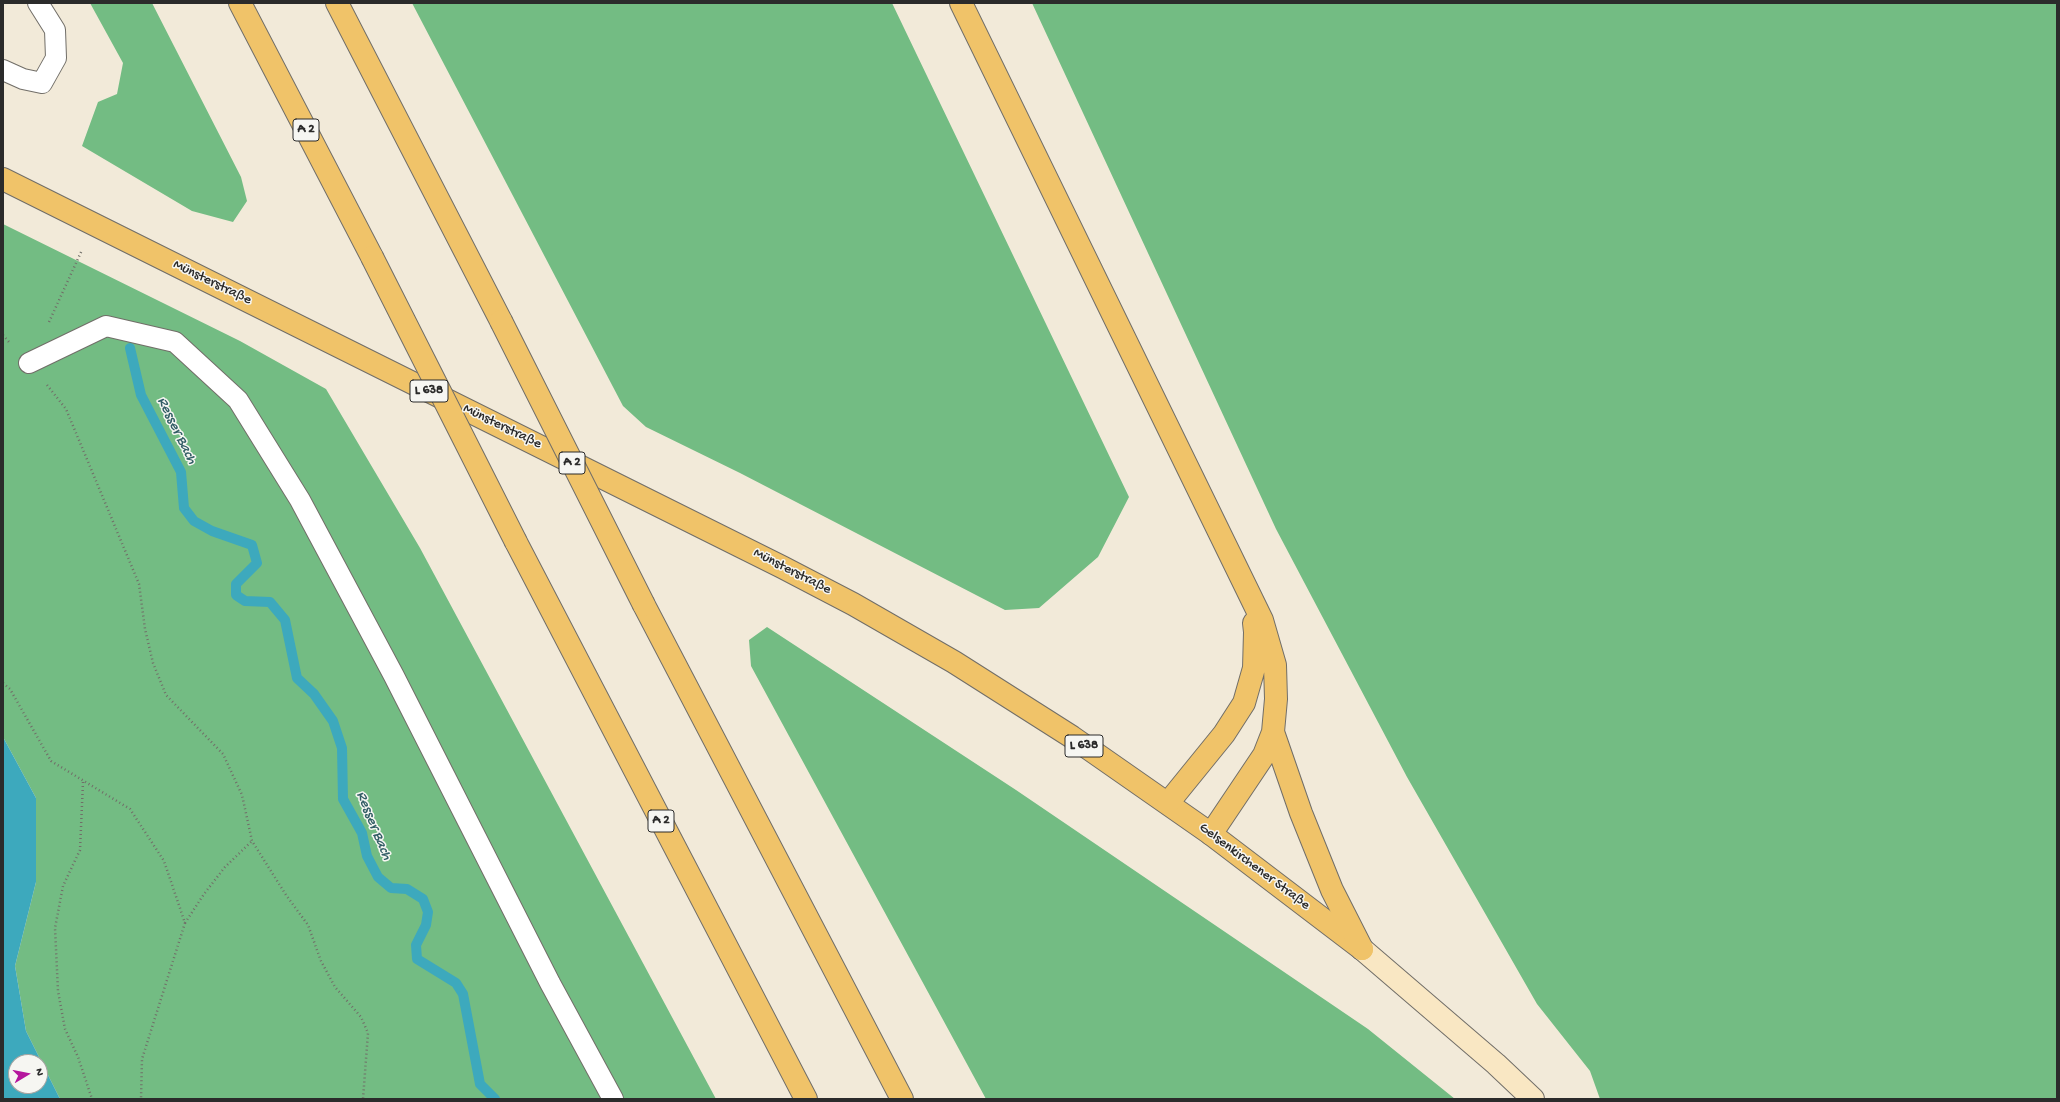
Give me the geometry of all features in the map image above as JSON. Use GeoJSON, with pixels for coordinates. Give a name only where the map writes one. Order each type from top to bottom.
{"type":"FeatureCollection","features":[{"type":"Feature","properties":{"kind":"main road","name":"A 2"},"geometry":{"type":"LineString","coordinates":[[240,3],[372,257],[516,542],[806,1099]]}},
{"type":"Feature","properties":{"kind":"main road","name":"A 2"},"geometry":{"type":"LineString","coordinates":[[337,3],[501,321],[644,605],[902,1099]]}},
{"type":"Feature","properties":{"kind":"main road"},"geometry":{"type":"LineString","coordinates":[[961,3],[1262,620],[1275,665],[1276,699],[1272,732],[1264,755],[1211,834]]}},
{"type":"Feature","properties":{"kind":"main road","name":"Münsterstraße"},"geometry":{"type":"LineString","coordinates":[[3,179],[782,567],[853,604],[954,662]]}},
{"type":"Feature","properties":{"kind":"main road"},"geometry":{"type":"LineString","coordinates":[[1168,803],[1224,734],[1244,703],[1254,668],[1255,632],[1248,592]]}},
{"type":"Feature","properties":{"kind":"main road","name":"Gelsenkirchener Straße"},"geometry":{"type":"LineString","coordinates":[[954,662],[1072,737],[1211,834],[1362,949],[1496,1064],[1533,1099]]}},
{"type":"Feature","properties":{"kind":"main road"},"geometry":{"type":"LineString","coordinates":[[1272,732],[1301,813],[1332,890],[1362,949]]}},
{"type":"Feature","properties":{"kind":"lane"},"geometry":{"type":"LineString","coordinates":[[3,70],[23,79],[42,83],[56,58],[55,30],[38,3]]}},
{"type":"Feature","properties":{"kind":"lane"},"geometry":{"type":"LineString","coordinates":[[29,363],[106,326],[175,342],[238,400],[300,500],[394,676],[550,983],[613,1099]]}},
{"type":"Feature","properties":{"kind":"path"},"geometry":{"type":"LineString","coordinates":[[29,363],[94,224]]}},
{"type":"Feature","properties":{"kind":"path"},"geometry":{"type":"LineString","coordinates":[[3,335],[29,363],[66,409],[139,584],[153,663],[166,695],[223,754],[242,796],[252,840],[286,895],[308,925],[321,961],[335,987],[361,1017],[368,1033],[363,1099]]}},
{"type":"Feature","properties":{"kind":"path"},"geometry":{"type":"LineString","coordinates":[[3,683],[10,689],[51,761],[130,809],[164,862],[185,923]]}},
{"type":"Feature","properties":{"kind":"path"},"geometry":{"type":"LineString","coordinates":[[83,781],[80,850],[63,886],[55,928],[58,991],[65,1028],[78,1057],[92,1099]]}},
{"type":"Feature","properties":{"kind":"path"},"geometry":{"type":"LineString","coordinates":[[141,1099],[142,1059],[185,923],[204,894],[225,867],[252,840]]}},
{"type":"Feature","properties":{"kind":"green space"},"geometry":{"type":"Polygon","coordinates":[[[90,3],[152,3],[241,177],[247,201],[233,222],[192,211],[82,146],[98,102],[117,94],[123,63],[90,3]]]}},
{"type":"Feature","properties":{"kind":"green space"},"geometry":{"type":"Polygon","coordinates":[[[412,3],[892,3],[1129,497],[1098,557],[1039,608],[1005,610],[740,473],[646,427],[623,406],[412,3]]]}},
{"type":"Feature","properties":{"kind":"green space"},"geometry":{"type":"Polygon","coordinates":[[[1032,3],[2057,3],[2057,1099],[1600,1099],[1590,1071],[1537,1004],[1407,777],[1276,529],[1032,3]]]}},
{"type":"Feature","properties":{"kind":"green space"},"geometry":{"type":"Polygon","coordinates":[[[3,224],[240,341],[326,389],[420,548],[716,1099],[60,1099],[48,1075],[48,1054],[38,1054],[26,1031],[15,966],[36,882],[36,798],[3,737],[3,224]]]}},
{"type":"Feature","properties":{"kind":"green space"},"geometry":{"type":"Polygon","coordinates":[[[767,627],[1016,790],[1368,1029],[1455,1099],[986,1099],[751,666],[749,640],[767,627]]]}},
{"type":"Feature","properties":{"kind":"water"},"geometry":{"type":"Polygon","coordinates":[[[3,737],[36,798],[36,882],[15,966],[26,1031],[38,1054],[8,1054],[8,1094],[48,1094],[48,1075],[60,1099],[3,1099],[3,737]]]}},
{"type":"Feature","properties":{"kind":"waterway","name":"Resser Bach"},"geometry":{"type":"LineString","coordinates":[[130,348],[141,395],[181,472],[184,508],[194,521],[212,531],[252,545],[257,563],[236,584],[236,595],[245,601],[270,602],[285,620],[297,678],[314,694],[333,721],[342,748],[343,799],[362,833],[367,856],[378,877],[391,888],[407,889],[423,899],[428,912],[426,925],[416,945],[417,959],[456,983],[463,994],[480,1084],[495,1099]]}}]}
